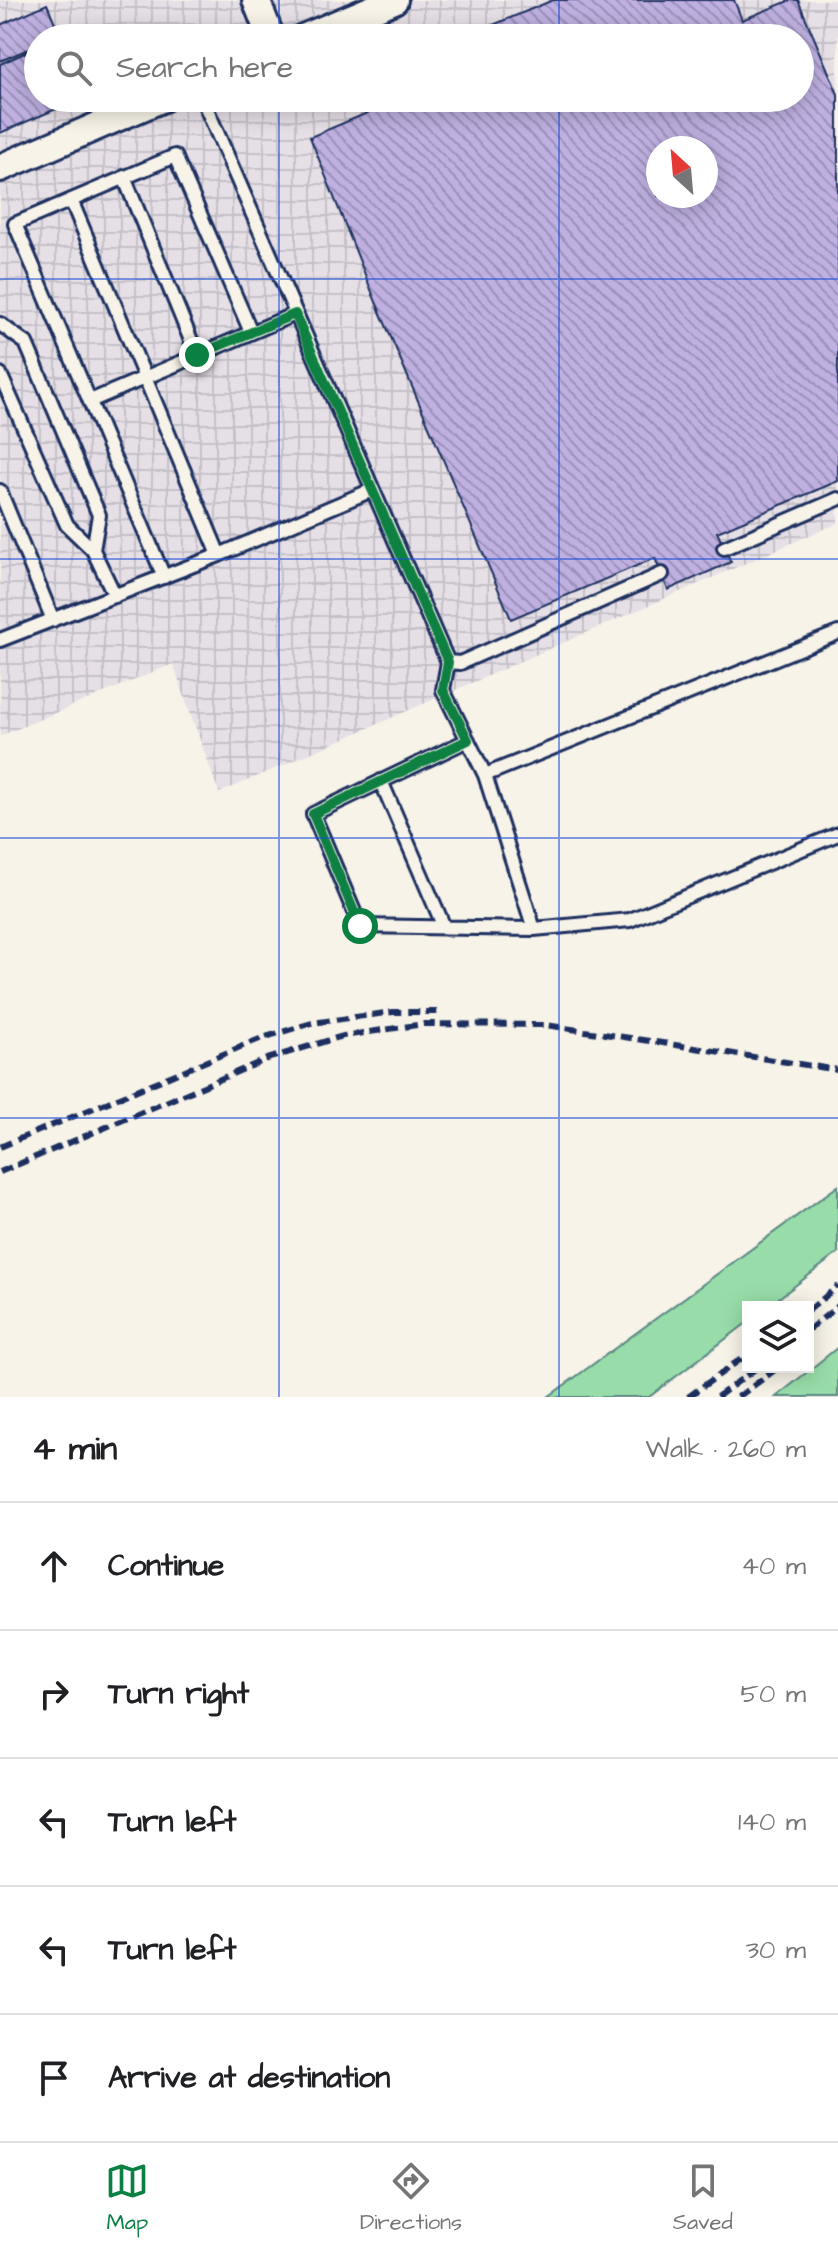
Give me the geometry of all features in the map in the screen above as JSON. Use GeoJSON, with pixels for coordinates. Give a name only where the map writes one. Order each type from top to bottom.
{"type":"FeatureCollection","features":[{"type":"Feature","properties":{"kind":"street"},"geometry":{"type":"LineString","coordinates":[[256,0],[265,24]]}},
{"type":"Feature","properties":{"kind":"street"},"geometry":{"type":"LineString","coordinates":[[337,24],[394,0]]}},
{"type":"Feature","properties":{"kind":"street"},"geometry":{"type":"LineString","coordinates":[[0,168],[130,112]]}},
{"type":"Feature","properties":{"kind":"lane"},"geometry":{"type":"LineString","coordinates":[[208,112],[448,662],[443,690],[485,775],[534,929]]}},
{"type":"Feature","properties":{"kind":"lane"},"geometry":{"type":"LineString","coordinates":[[164,577],[15,224],[175,156],[251,332]]}},
{"type":"Feature","properties":{"kind":"lane"},"geometry":{"type":"LineString","coordinates":[[124,177],[197,355]]}},
{"type":"Feature","properties":{"kind":"lane"},"geometry":{"type":"LineString","coordinates":[[71,200],[219,555]]}},
{"type":"Feature","properties":{"kind":"lane"},"geometry":{"type":"LineString","coordinates":[[90,401],[295,314]]}},
{"type":"Feature","properties":{"kind":"lane"},"geometry":{"type":"LineString","coordinates":[[0,324],[26,343],[99,515],[93,550]]}},
{"type":"Feature","properties":{"kind":"lane"},"geometry":{"type":"LineString","coordinates":[[0,374],[67,525],[93,550],[115,596]]}},
{"type":"Feature","properties":{"kind":"lane"},"geometry":{"type":"LineString","coordinates":[[0,640],[219,555],[372,490]]}},
{"type":"Feature","properties":{"kind":"lane"},"geometry":{"type":"LineString","coordinates":[[0,491],[53,620]]}},
{"type":"Feature","properties":{"kind":"lane"},"geometry":{"type":"LineString","coordinates":[[724,548],[838,499]]}},
{"type":"Feature","properties":{"kind":"lane"},"geometry":{"type":"LineString","coordinates":[[448,662],[460,663],[662,574]]}},
{"type":"Feature","properties":{"kind":"lane"},"geometry":{"type":"LineString","coordinates":[[485,775],[838,633]]}},
{"type":"Feature","properties":{"kind":"lane"},"geometry":{"type":"LineString","coordinates":[[468,740],[313,814],[360,926],[534,929],[630,920],[838,834]]}},
{"type":"Feature","properties":{"kind":"lane"},"geometry":{"type":"LineString","coordinates":[[381,781],[444,927]]}},
{"type":"Feature","properties":{"kind":"shaded area"},"geometry":{"type":"Polygon","coordinates":[[[0,0],[838,0],[838,523],[219,793],[173,664],[0,736],[0,0]]]}},
{"type":"Feature","properties":{"kind":"green space"},"geometry":{"type":"Polygon","coordinates":[[[838,1186],[838,1253],[775,1301],[742,1301],[742,1327],[649,1397],[548,1397],[838,1186]]]}},
{"type":"Feature","properties":{"kind":"green space"},"geometry":{"type":"Polygon","coordinates":[[[838,1347],[838,1397],[776,1397],[806,1373],[814,1373],[814,1366],[838,1347]]]}},
{"type":"Feature","properties":{"kind":"building"},"geometry":{"type":"Polygon","coordinates":[[[553,0],[734,0],[742,20],[798,0],[808,24],[496,24],[553,0]]]}},
{"type":"Feature","properties":{"kind":"building"},"geometry":{"type":"Polygon","coordinates":[[[47,4],[55,24],[24,24],[24,51],[0,61],[0,25],[47,4]]]}},
{"type":"Feature","properties":{"kind":"building"},"geometry":{"type":"Polygon","coordinates":[[[814,38],[838,94],[838,481],[717,532],[731,562],[668,590],[655,558],[511,619],[376,302],[310,137],[370,112],[814,112],[814,38]]]}},
{"type":"Feature","properties":{"kind":"building"},"geometry":{"type":"Polygon","coordinates":[[[24,53],[24,112],[49,112],[0,133],[0,64],[24,53]]]}},
{"type":"Feature","properties":{"kind":"railway"},"geometry":{"type":"LineString","coordinates":[[0,1147],[262,1038],[312,1023],[393,1012],[443,1012]]}},
{"type":"Feature","properties":{"kind":"railway"},"geometry":{"type":"LineString","coordinates":[[0,1172],[270,1058],[343,1036],[423,1024],[546,1025],[838,1070]]}},
{"type":"Feature","properties":{"kind":"railway"},"geometry":{"type":"LineString","coordinates":[[814,1306],[838,1286]]}},
{"type":"Feature","properties":{"kind":"railway"},"geometry":{"type":"LineString","coordinates":[[814,1325],[838,1306]]}},
{"type":"Feature","properties":{"kind":"railway"},"geometry":{"type":"LineString","coordinates":[[688,1397],[742,1358]]}},
{"type":"Feature","properties":{"kind":"railway"},"geometry":{"type":"LineString","coordinates":[[717,1397],[750,1373]]}},
{"type":"Feature","properties":{"kind":"railway"},"geometry":{"type":"LineString","coordinates":[[738,1397],[771,1373]]}},
{"type":"Feature","properties":{"kind":"route"},"geometry":{"type":"LineString","coordinates":[[197,355],[295,314],[448,662],[443,690],[468,740],[313,814],[360,926]]}}]}
